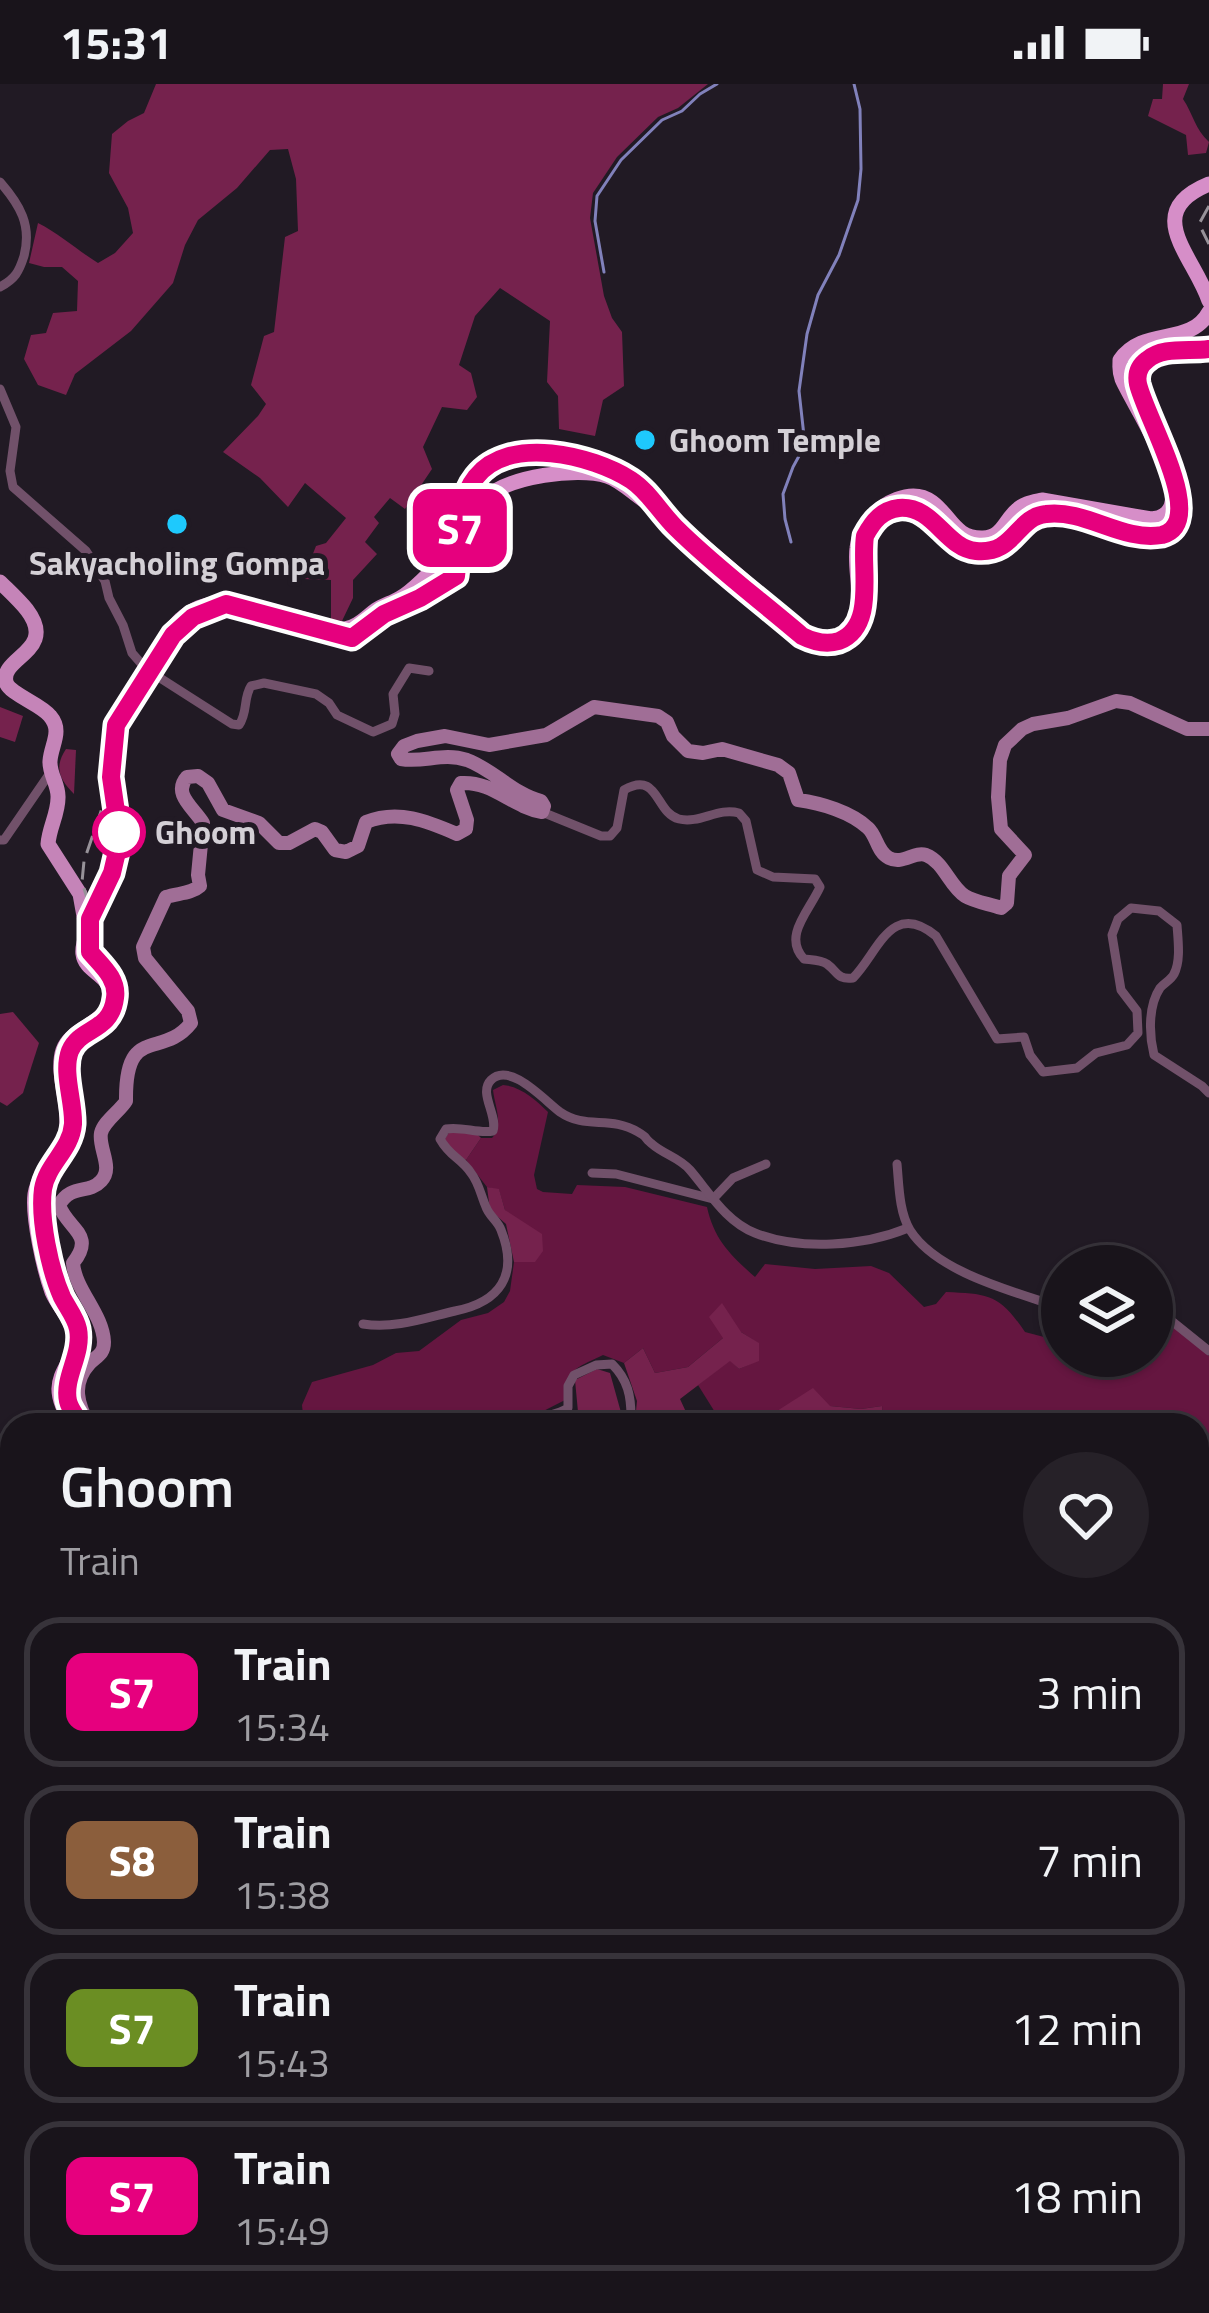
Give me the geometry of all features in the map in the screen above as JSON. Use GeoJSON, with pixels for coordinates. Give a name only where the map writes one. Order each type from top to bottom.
{"type":"FeatureCollection","features":[{"type":"Feature","properties":{"kind":"highway"},"geometry":{"type":"LineString","coordinates":[[1209,184],[1184,197],[1173,224],[1209,301]]}},
{"type":"Feature","properties":{"kind":"highway"},"geometry":{"type":"LineString","coordinates":[[65,1413],[59,1383],[73,1346],[73,1328],[53,1293],[34,1199],[48,1163],[64,1144],[68,1122],[63,1050],[111,1001],[107,982],[82,953],[109,890],[122,836],[110,759],[112,730],[180,620],[200,607],[232,602],[333,628],[351,627],[405,596],[459,553],[484,499],[506,483],[568,474],[611,477],[665,516],[797,629],[822,638],[838,637],[857,615],[860,538],[889,501],[912,496],[931,501],[957,530],[976,538],[995,536],[1013,512],[1042,500],[1151,519],[1162,519],[1177,508],[1181,479],[1123,381],[1120,360],[1138,342],[1202,325],[1209,312]]}},
{"type":"Feature","properties":{"kind":"main road"},"geometry":{"type":"LineString","coordinates":[[0,583],[35,624],[32,644],[5,677],[10,689],[36,704],[56,727],[50,763],[59,794],[48,844],[80,894],[87,933]]}},
{"type":"Feature","properties":{"kind":"main road"},"geometry":{"type":"LineString","coordinates":[[83,1413],[76,1389],[88,1365],[104,1348],[104,1338],[92,1304],[74,1276],[83,1243],[59,1205],[74,1191],[105,1178],[101,1134],[126,1101],[126,1077],[134,1055],[184,1032],[191,1023],[188,1011],[145,958],[143,947],[166,897],[200,886],[203,823],[181,794],[187,777],[198,776],[208,783],[223,809],[259,823],[279,842],[289,843],[315,829],[335,850],[346,852],[358,846],[366,822],[383,815],[415,818],[457,834],[466,829],[457,790],[461,783],[476,782],[542,812],[541,802],[469,760],[445,754],[410,761],[398,754],[404,746],[445,736],[489,745],[546,735],[594,707],[658,716],[668,722],[673,736],[688,752],[722,749],[778,765],[789,772],[798,800],[825,804],[869,829],[889,858],[901,861],[927,856],[962,895],[1001,908],[1007,903],[1009,876],[1025,855],[1001,829],[998,815],[1000,760],[1012,736],[1033,724],[1116,701],[1187,729],[1209,730]]}},
{"type":"Feature","properties":{"kind":"street"},"geometry":{"type":"LineString","coordinates":[[0,182],[26,224],[19,274],[0,286]]}},
{"type":"Feature","properties":{"kind":"street"},"geometry":{"type":"LineString","coordinates":[[0,389],[16,428],[10,471],[13,487],[86,551],[105,581],[132,653],[148,671],[232,724],[243,719],[251,686],[264,683],[316,694],[337,715],[373,732],[392,724],[393,694],[409,668],[430,671]]}},
{"type":"Feature","properties":{"kind":"street"},"geometry":{"type":"LineString","coordinates":[[0,841],[51,771]]}},
{"type":"Feature","properties":{"kind":"street"},"geometry":{"type":"LineString","coordinates":[[542,812],[610,836],[617,828],[624,790],[643,784],[679,819],[722,810],[739,813],[746,821],[758,870],[773,878],[815,879],[820,886],[794,936],[796,951],[804,959],[828,964],[836,975],[853,979],[884,934],[899,925],[924,926],[936,936],[998,1039],[1024,1037],[1043,1072],[1077,1068],[1096,1053],[1127,1045],[1138,1034],[1137,1011],[1121,990],[1112,935],[1118,919],[1131,908],[1159,910],[1177,925],[1178,949],[1174,974],[1153,1004],[1150,1038],[1154,1055],[1209,1094]]}},
{"type":"Feature","properties":{"kind":"street"},"geometry":{"type":"LineString","coordinates":[[363,1324],[394,1325],[466,1309],[487,1301],[502,1287],[507,1267],[500,1226],[487,1212],[472,1174],[448,1154],[440,1139],[446,1129],[456,1127],[493,1131],[496,1123],[485,1089],[499,1075],[527,1085],[578,1121],[616,1121],[642,1134],[687,1166],[730,1216],[753,1232],[786,1240],[852,1243],[908,1228]]}},
{"type":"Feature","properties":{"kind":"street"},"geometry":{"type":"LineString","coordinates":[[713,1199],[733,1178],[766,1164]]}},
{"type":"Feature","properties":{"kind":"street"},"geometry":{"type":"LineString","coordinates":[[897,1164],[908,1228],[927,1249],[971,1276],[1041,1301]]}},
{"type":"Feature","properties":{"kind":"street"},"geometry":{"type":"LineString","coordinates":[[592,1173],[616,1174],[713,1199]]}},
{"type":"Feature","properties":{"kind":"street"},"geometry":{"type":"LineString","coordinates":[[1173,1322],[1209,1352]]}},
{"type":"Feature","properties":{"kind":"street"},"geometry":{"type":"LineString","coordinates":[[560,1413],[568,1408],[568,1386],[574,1375],[612,1364],[629,1389],[631,1413]]}},
{"type":"Feature","properties":{"kind":"shaded area"},"geometry":{"type":"Polygon","coordinates":[[[156,84],[708,84],[658,117],[617,157],[593,193],[590,218],[604,296],[622,332],[624,386],[603,400],[595,436],[559,429],[558,396],[547,382],[550,321],[500,288],[475,316],[459,365],[471,373],[477,397],[467,410],[442,407],[423,447],[432,469],[405,509],[390,498],[374,517],[379,523],[365,542],[377,554],[353,580],[353,598],[342,621],[331,620],[331,580],[303,579],[316,546],[326,543],[346,518],[305,483],[288,507],[260,478],[223,452],[266,404],[251,385],[264,336],[274,332],[285,237],[298,231],[296,179],[288,149],[270,150],[237,188],[198,220],[173,283],[131,331],[75,374],[66,395],[38,385],[24,359],[31,335],[46,333],[53,313],[77,311],[78,281],[62,267],[29,263],[38,223],[98,263],[133,233],[128,208],[109,173],[112,134],[144,113],[156,84]]]}},
{"type":"Feature","properties":{"kind":"shaded area"},"geometry":{"type":"Polygon","coordinates":[[[1163,84],[1189,84],[1183,99],[1209,142],[1206,153],[1188,155],[1186,135],[1148,116],[1153,99],[1162,99],[1163,84]]]}},
{"type":"Feature","properties":{"kind":"shaded area"},"geometry":{"type":"Polygon","coordinates":[[[0,707],[23,716],[15,742],[0,737],[0,707]]]}},
{"type":"Feature","properties":{"kind":"shaded area"},"geometry":{"type":"Polygon","coordinates":[[[66,749],[76,750],[74,794],[60,773],[66,749]]]}},
{"type":"Feature","properties":{"kind":"shaded area"},"geometry":{"type":"Polygon","coordinates":[[[13,1012],[39,1043],[23,1093],[7,1106],[0,1102],[0,1014],[13,1012]]]}},
{"type":"Feature","properties":{"kind":"shaded area"},"geometry":{"type":"Polygon","coordinates":[[[503,1085],[522,1091],[548,1112],[534,1175],[537,1189],[572,1194],[577,1185],[625,1187],[707,1207],[724,1246],[755,1277],[765,1264],[815,1269],[871,1266],[889,1273],[924,1307],[936,1304],[946,1292],[992,1298],[1025,1332],[1041,1336],[1041,1377],[1173,1377],[1173,1325],[1209,1356],[1209,1413],[883,1413],[882,1406],[830,1406],[778,1413],[716,1413],[698,1385],[730,1360],[739,1369],[759,1360],[758,1343],[741,1332],[723,1338],[688,1367],[655,1373],[643,1348],[624,1363],[603,1355],[571,1375],[567,1399],[540,1413],[303,1413],[312,1382],[373,1365],[396,1353],[419,1351],[461,1320],[488,1313],[504,1302],[514,1262],[535,1262],[499,1190],[487,1187],[466,1160],[481,1138],[492,1138],[498,1122],[493,1090],[503,1085]]]}},
{"type":"Feature","properties":{"kind":"shaded area"},"geometry":{"type":"Polygon","coordinates":[[[450,1131],[475,1132],[481,1138],[466,1160],[451,1153],[444,1140],[450,1131]]]}},
{"type":"Feature","properties":{"kind":"shaded area"},"geometry":{"type":"Polygon","coordinates":[[[487,1187],[499,1189],[505,1210],[542,1234],[543,1251],[535,1262],[514,1262],[506,1224],[490,1210],[487,1187]]]}},
{"type":"Feature","properties":{"kind":"shaded area"},"geometry":{"type":"Polygon","coordinates":[[[722,1303],[741,1332],[759,1343],[759,1361],[739,1369],[730,1361],[680,1399],[686,1413],[636,1411],[624,1363],[643,1348],[655,1373],[688,1367],[723,1338],[709,1317],[722,1303]]]}},
{"type":"Feature","properties":{"kind":"shaded area"},"geometry":{"type":"Polygon","coordinates":[[[597,1369],[610,1373],[621,1413],[577,1413],[575,1380],[597,1369]]]}},
{"type":"Feature","properties":{"kind":"shaded area"},"geometry":{"type":"Polygon","coordinates":[[[813,1388],[830,1406],[882,1406],[883,1413],[777,1413],[813,1388]]]}},
{"type":"Feature","properties":{"kind":"waterway"},"geometry":{"type":"LineString","coordinates":[[604,272],[595,221],[597,196],[621,160],[662,120],[717,84]]}},
{"type":"Feature","properties":{"kind":"waterway"},"geometry":{"type":"LineString","coordinates":[[791,542],[783,494],[805,445],[799,391],[807,334],[858,200],[860,109],[854,84]]}},
{"type":"Feature","properties":{"kind":"railway"},"geometry":{"type":"LineString","coordinates":[[1209,206],[1199,224],[1209,244]]}},
{"type":"Feature","properties":{"kind":"railway"},"geometry":{"type":"LineString","coordinates":[[74,1413],[67,1392],[78,1329],[50,1259],[43,1189],[73,1124],[67,1068],[70,1051],[108,1017],[115,998],[112,978],[90,952],[91,911],[82,882],[84,861],[111,782],[116,725],[173,635],[193,617],[226,604],[352,638],[384,614],[456,576],[461,512],[476,477],[509,456],[551,453],[595,463],[631,480],[690,541],[802,636],[837,641],[853,632],[861,618],[864,543],[870,526],[889,510],[919,511],[958,544],[977,551],[1001,546],[1043,515],[1158,536],[1187,523],[1189,504],[1183,482],[1144,408],[1137,386],[1139,368],[1155,355],[1209,349]]}},
{"type":"Feature","properties":{"kind":"railway"},"geometry":{"type":"LineString","coordinates":[[90,919],[112,873],[120,839],[112,788]]}},
{"type":"Feature","properties":{"kind":"train","name":"S7"},"geometry":{"type":"LineString","coordinates":[[73,1413],[67,1395],[78,1350],[78,1325],[56,1278],[42,1216],[43,1186],[73,1130],[68,1057],[80,1038],[103,1026],[115,1004],[111,976],[90,952],[90,919],[112,873],[120,839],[111,777],[116,725],[173,635],[193,617],[226,604],[352,638],[384,614],[456,576],[460,516],[473,479],[493,461],[531,451],[590,460],[634,481],[675,527],[802,636],[836,642],[851,634],[862,619],[865,536],[887,510],[910,508],[926,514],[972,551],[1004,546],[1042,514],[1156,536],[1168,535],[1192,519],[1192,482],[1143,396],[1137,374],[1158,353],[1209,349]]}},
{"type":"Feature","properties":{"kind":"place","name":"Ghoom Temple"},"geometry":{"type":"Point","coordinates":[645,440]}},
{"type":"Feature","properties":{"kind":"place","name":"Sakyacholing Gompa"},"geometry":{"type":"Point","coordinates":[177,524]}},
{"type":"Feature","properties":{"kind":"place","name":"Ghoom"},"geometry":{"type":"Point","coordinates":[119,832]}}]}
